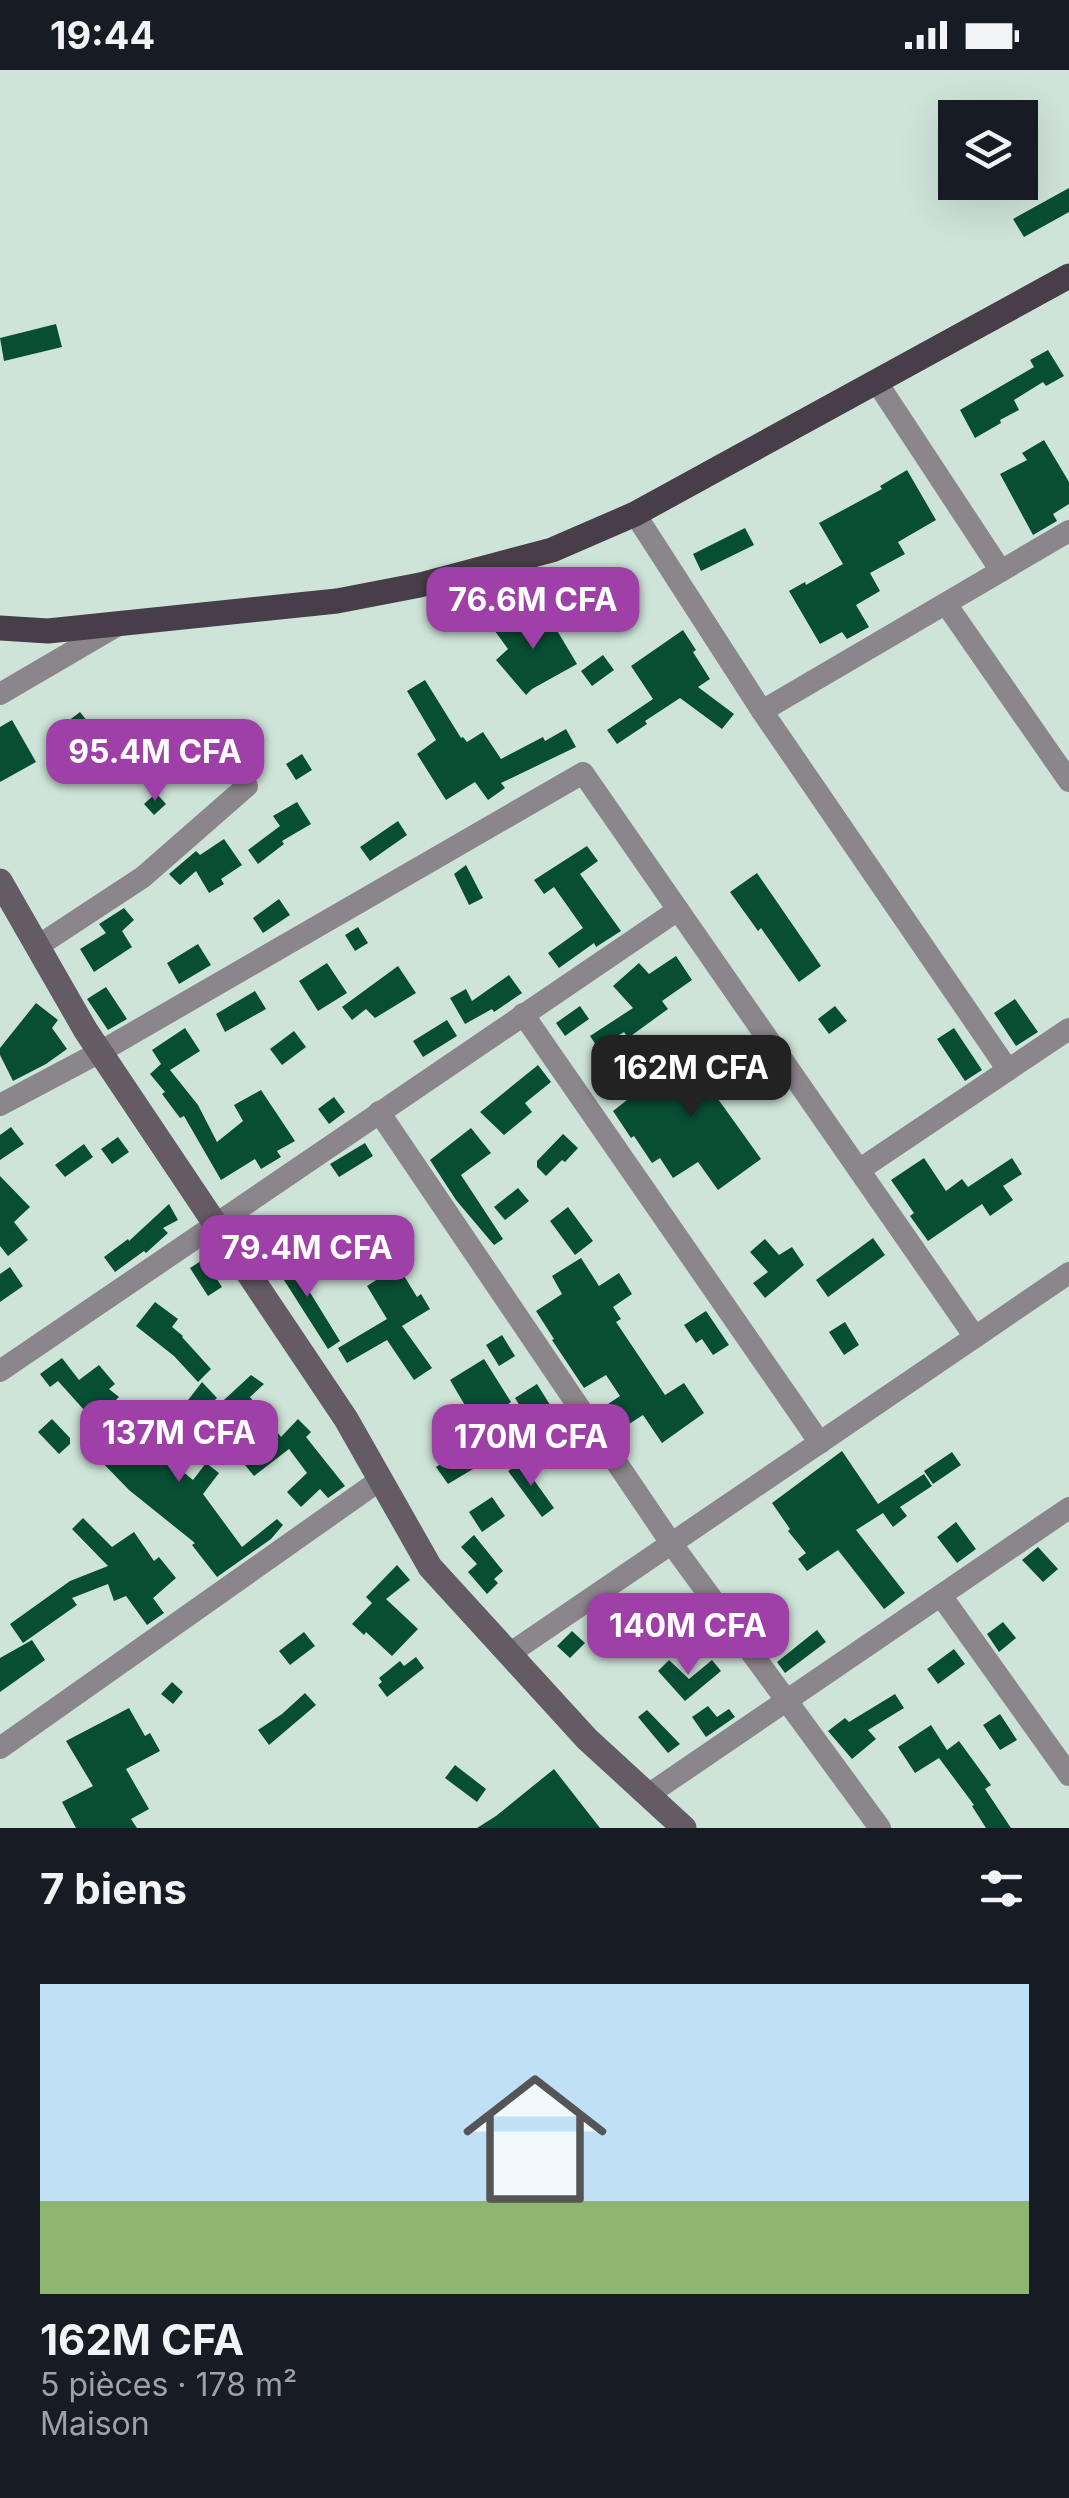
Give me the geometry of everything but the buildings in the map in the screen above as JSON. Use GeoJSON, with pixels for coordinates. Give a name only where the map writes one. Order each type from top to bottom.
{"type":"FeatureCollection","features":[{"type":"Feature","properties":{"kind":"main road"},"geometry":{"type":"LineString","coordinates":[[0,628],[48,630],[337,601],[420,585],[552,550],[635,514],[1069,276]]}},
{"type":"Feature","properties":{"kind":"street"},"geometry":{"type":"LineString","coordinates":[[876,381],[1001,571]]}},
{"type":"Feature","properties":{"kind":"street"},"geometry":{"type":"LineString","coordinates":[[635,514],[762,711],[1008,1070]]}},
{"type":"Feature","properties":{"kind":"street"},"geometry":{"type":"LineString","coordinates":[[762,711],[1069,531]]}},
{"type":"Feature","properties":{"kind":"street"},"geometry":{"type":"LineString","coordinates":[[946,604],[1069,781]]}},
{"type":"Feature","properties":{"kind":"street"},"geometry":{"type":"LineString","coordinates":[[0,694],[122,622]]}},
{"type":"Feature","properties":{"kind":"street"},"geometry":{"type":"LineString","coordinates":[[0,1105],[100,1052],[582,773],[974,1337]]}},
{"type":"Feature","properties":{"kind":"street"},"geometry":{"type":"LineString","coordinates":[[38,946],[143,877],[247,786]]}},
{"type":"Feature","properties":{"kind":"street"},"geometry":{"type":"LineString","coordinates":[[0,881],[100,1052],[346,1419],[430,1567],[587,1739],[674,1826]]}},
{"type":"Feature","properties":{"kind":"street"},"geometry":{"type":"LineString","coordinates":[[0,1371],[678,910]]}},
{"type":"Feature","properties":{"kind":"street"},"geometry":{"type":"LineString","coordinates":[[523,1014],[820,1442]]}},
{"type":"Feature","properties":{"kind":"street"},"geometry":{"type":"LineString","coordinates":[[859,1170],[1069,1029]]}},
{"type":"Feature","properties":{"kind":"street"},"geometry":{"type":"LineString","coordinates":[[379,1112],[672,1543],[880,1828]]}},
{"type":"Feature","properties":{"kind":"street"},"geometry":{"type":"LineString","coordinates":[[509,1654],[1069,1273]]}},
{"type":"Feature","properties":{"kind":"street"},"geometry":{"type":"LineString","coordinates":[[0,1748],[380,1480]]}},
{"type":"Feature","properties":{"kind":"street"},"geometry":{"type":"LineString","coordinates":[[648,1796],[1069,1508]]}},
{"type":"Feature","properties":{"kind":"street"},"geometry":{"type":"LineString","coordinates":[[942,1597],[1069,1776]]}}]}
